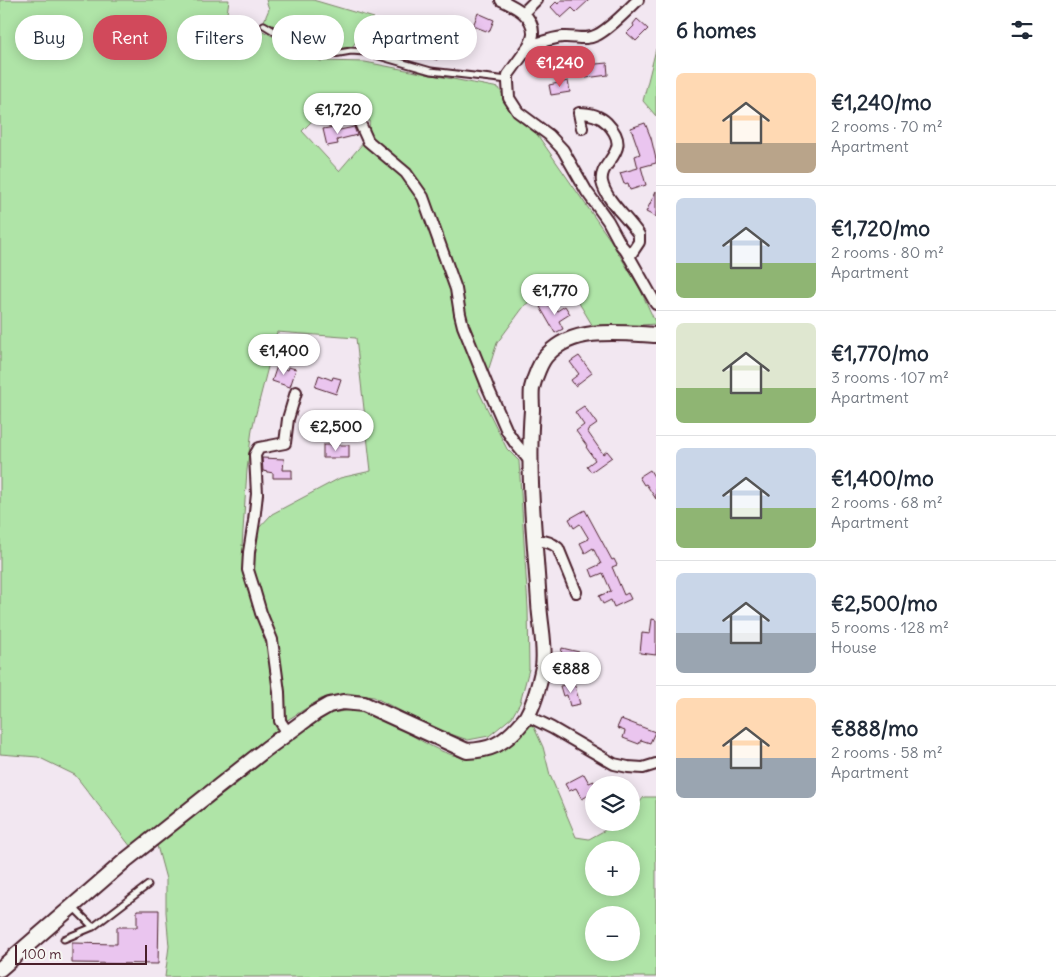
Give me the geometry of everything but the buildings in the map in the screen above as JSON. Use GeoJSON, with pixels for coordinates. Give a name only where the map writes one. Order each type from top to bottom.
{"type":"FeatureCollection","features":[{"type":"Feature","properties":{"kind":"street"},"geometry":{"type":"LineString","coordinates":[[502,0],[524,12],[529,19],[533,34],[529,46],[508,75],[509,98],[512,104],[518,112],[548,135],[563,150],[587,192],[608,221],[656,304]]}},
{"type":"Feature","properties":{"kind":"street"},"geometry":{"type":"LineString","coordinates":[[524,12],[536,0]]}},
{"type":"Feature","properties":{"kind":"street"},"geometry":{"type":"LineString","coordinates":[[529,46],[557,38],[588,38],[597,35],[638,0]]}},
{"type":"Feature","properties":{"kind":"street"},"geometry":{"type":"LineString","coordinates":[[582,128],[579,114],[592,114],[607,123],[617,138],[616,154],[602,174],[602,182],[611,200],[639,235],[639,242],[629,257]]}},
{"type":"Feature","properties":{"kind":"street"},"geometry":{"type":"LineString","coordinates":[[359,121],[368,141],[406,173],[424,197],[456,289],[463,326],[508,431],[529,460]]}},
{"type":"Feature","properties":{"kind":"street"},"geometry":{"type":"LineString","coordinates":[[0,969],[127,859],[266,749],[329,705],[344,702],[364,704],[466,751],[480,751],[508,738],[528,716],[543,666],[529,460],[532,387],[537,373],[547,354],[563,342],[577,336],[591,334],[656,334]]}},
{"type":"Feature","properties":{"kind":"street"},"geometry":{"type":"LineString","coordinates":[[288,733],[280,721],[279,692],[272,640],[260,613],[248,570],[257,494],[255,455],[259,448],[285,443],[288,419],[296,392]]}},
{"type":"Feature","properties":{"kind":"street"},"geometry":{"type":"LineString","coordinates":[[535,541],[547,541],[558,548],[576,592]]}},
{"type":"Feature","properties":{"kind":"street"},"geometry":{"type":"LineString","coordinates":[[528,716],[614,764],[643,768],[656,764]]}},
{"type":"Feature","properties":{"kind":"lane"},"geometry":{"type":"LineString","coordinates":[[264,25],[290,41],[328,55],[351,51],[365,52],[431,71],[508,80]]}},
{"type":"Feature","properties":{"kind":"lane"},"geometry":{"type":"LineString","coordinates":[[64,939],[93,927],[148,885]]}},
{"type":"Feature","properties":{"kind":"lane"},"geometry":{"type":"LineString","coordinates":[[72,906],[93,927]]}},
{"type":"Feature","properties":{"kind":"green space"},"geometry":{"type":"Polygon","coordinates":[[[0,0],[229,0],[227,15],[177,15],[177,60],[262,60],[262,31],[272,36],[272,60],[365,62],[499,88],[513,114],[534,130],[611,241],[640,289],[656,324],[594,328],[564,278],[525,305],[497,343],[489,368],[478,390],[507,449],[519,461],[528,608],[529,669],[520,703],[512,717],[489,736],[468,740],[433,728],[374,697],[347,693],[321,699],[281,725],[131,847],[75,775],[38,757],[0,754],[0,0]],[[331,102],[302,131],[339,171],[370,135],[368,102],[331,102]],[[277,332],[252,429],[242,546],[272,514],[340,478],[371,471],[356,338],[277,332]]]}},
{"type":"Feature","properties":{"kind":"green space"},"geometry":{"type":"Polygon","coordinates":[[[266,0],[313,0],[364,15],[354,15],[354,44],[352,47],[344,48],[344,15],[272,15],[272,25],[264,21],[269,9],[266,0]]]}},
{"type":"Feature","properties":{"kind":"green space"},"geometry":{"type":"Polygon","coordinates":[[[656,49],[656,116],[643,101],[656,49]]]}},
{"type":"Feature","properties":{"kind":"green space"},"geometry":{"type":"Polygon","coordinates":[[[352,710],[372,715],[391,723],[437,749],[452,755],[469,758],[486,756],[504,749],[515,741],[532,723],[543,747],[550,775],[576,837],[589,839],[604,831],[640,831],[640,802],[644,797],[656,797],[656,977],[165,977],[169,946],[166,879],[156,842],[234,786],[283,746],[331,713],[352,710]]]}}]}
